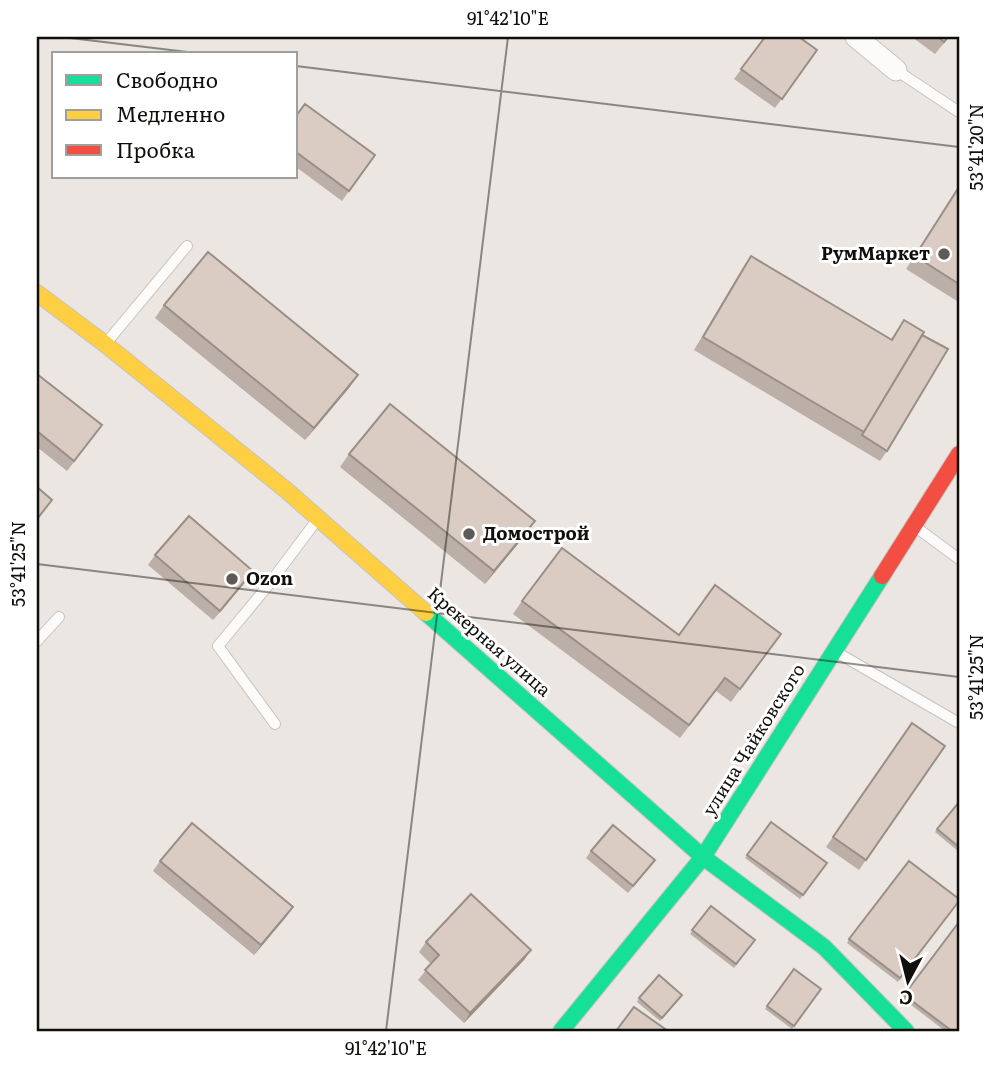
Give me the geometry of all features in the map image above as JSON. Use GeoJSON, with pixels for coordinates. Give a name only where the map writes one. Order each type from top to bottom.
{"type":"FeatureCollection","features":[{"type":"Feature","properties":{"kind":"street"},"geometry":{"type":"LineString","coordinates":[[856,37],[896,70]]}},
{"type":"Feature","properties":{"kind":"street","name":"Крекерная улица"},"geometry":{"type":"LineString","coordinates":[[37,293],[106,344],[286,490],[703,857],[824,947],[906,1031]]}},
{"type":"Feature","properties":{"kind":"street","name":"улица Чайковского"},"geometry":{"type":"LineString","coordinates":[[561,1031],[703,857],[914,525],[951,486],[959,454]]}},
{"type":"Feature","properties":{"kind":"lane"},"geometry":{"type":"LineString","coordinates":[[896,70],[959,112]]}},
{"type":"Feature","properties":{"kind":"lane"},"geometry":{"type":"LineString","coordinates":[[106,344],[187,246]]}},
{"type":"Feature","properties":{"kind":"lane"},"geometry":{"type":"LineString","coordinates":[[275,724],[218,646],[318,518]]}},
{"type":"Feature","properties":{"kind":"lane"},"geometry":{"type":"LineString","coordinates":[[914,525],[959,559]]}},
{"type":"Feature","properties":{"kind":"lane"},"geometry":{"type":"LineString","coordinates":[[37,641],[59,617]]}},
{"type":"Feature","properties":{"kind":"lane"},"geometry":{"type":"LineString","coordinates":[[834,650],[959,723]]}},
{"type":"Feature","properties":{"kind":"building"},"geometry":{"type":"Polygon","coordinates":[[[765,37],[799,37],[817,50],[782,99],[741,69],[765,37]]]}},
{"type":"Feature","properties":{"kind":"building"},"geometry":{"type":"Polygon","coordinates":[[[305,104],[375,155],[349,191],[298,153],[298,113],[305,104]]]}},
{"type":"Feature","properties":{"kind":"building"},"geometry":{"type":"Polygon","coordinates":[[[959,187],[959,284],[915,256],[959,187]]]}},
{"type":"Feature","properties":{"kind":"building"},"geometry":{"type":"Polygon","coordinates":[[[208,252],[358,375],[314,428],[164,305],[208,252]]]}},
{"type":"Feature","properties":{"kind":"building"},"geometry":{"type":"Polygon","coordinates":[[[751,256],[892,340],[904,320],[924,332],[864,432],[703,337],[751,256]]]}},
{"type":"Feature","properties":{"kind":"building"},"geometry":{"type":"Polygon","coordinates":[[[922,335],[948,349],[887,451],[862,435],[922,335]]]}},
{"type":"Feature","properties":{"kind":"building"},"geometry":{"type":"Polygon","coordinates":[[[37,374],[102,425],[74,461],[37,431],[37,374]]]}},
{"type":"Feature","properties":{"kind":"building"},"geometry":{"type":"Polygon","coordinates":[[[390,404],[535,521],[494,571],[349,454],[390,404]]]}},
{"type":"Feature","properties":{"kind":"building"},"geometry":{"type":"Polygon","coordinates":[[[37,487],[52,500],[37,519],[37,487]]]}},
{"type":"Feature","properties":{"kind":"building"},"geometry":{"type":"Polygon","coordinates":[[[189,516],[253,571],[220,611],[155,555],[189,516]]]}},
{"type":"Feature","properties":{"kind":"building"},"geometry":{"type":"Polygon","coordinates":[[[562,548],[679,635],[715,585],[781,634],[740,689],[725,678],[689,725],[522,601],[562,548]]]}},
{"type":"Feature","properties":{"kind":"building"},"geometry":{"type":"Polygon","coordinates":[[[912,723],[945,746],[866,860],[833,837],[912,723]]]}},
{"type":"Feature","properties":{"kind":"building"},"geometry":{"type":"Polygon","coordinates":[[[959,802],[959,847],[937,829],[959,802]]]}},
{"type":"Feature","properties":{"kind":"building"},"geometry":{"type":"Polygon","coordinates":[[[771,822],[827,863],[803,895],[747,855],[771,822]]]}},
{"type":"Feature","properties":{"kind":"building"},"geometry":{"type":"Polygon","coordinates":[[[192,823],[293,907],[261,945],[160,861],[192,823]]]}},
{"type":"Feature","properties":{"kind":"building"},"geometry":{"type":"Polygon","coordinates":[[[613,825],[655,860],[633,886],[591,851],[613,825]]]}},
{"type":"Feature","properties":{"kind":"building"},"geometry":{"type":"Polygon","coordinates":[[[909,861],[959,901],[900,978],[849,939],[909,861]]]}},
{"type":"Feature","properties":{"kind":"building"},"geometry":{"type":"Polygon","coordinates":[[[471,894],[531,950],[470,1013],[425,970],[439,955],[426,942],[471,894]]]}},
{"type":"Feature","properties":{"kind":"building"},"geometry":{"type":"Polygon","coordinates":[[[711,906],[755,940],[736,964],[692,930],[711,906]]]}},
{"type":"Feature","properties":{"kind":"building"},"geometry":{"type":"Polygon","coordinates":[[[959,922],[959,1031],[952,1031],[904,995],[959,922]]]}},
{"type":"Feature","properties":{"kind":"building"},"geometry":{"type":"Polygon","coordinates":[[[794,969],[821,989],[794,1026],[767,1006],[794,969]]]}},
{"type":"Feature","properties":{"kind":"building"},"geometry":{"type":"Polygon","coordinates":[[[659,975],[682,995],[662,1018],[639,998],[659,975]]]}},
{"type":"Feature","properties":{"kind":"building"},"geometry":{"type":"Polygon","coordinates":[[[634,1007],[668,1031],[616,1031],[634,1007]]]}},
{"type":"Feature","properties":{"kind":"traffic: fast"},"geometry":{"type":"LineString","coordinates":[[561,1031],[703,857],[882,576]]}},
{"type":"Feature","properties":{"kind":"traffic: fast"},"geometry":{"type":"LineString","coordinates":[[426,613],[703,857],[824,947],[906,1031]]}},
{"type":"Feature","properties":{"kind":"traffic: slow"},"geometry":{"type":"LineString","coordinates":[[37,293],[105,344],[286,490],[426,613]]}},
{"type":"Feature","properties":{"kind":"traffic: jam"},"geometry":{"type":"LineString","coordinates":[[882,576],[959,454]]}},
{"type":"Feature","properties":{"kind":"place","name":"РумМаркет"},"geometry":{"type":"Point","coordinates":[944,254]}},
{"type":"Feature","properties":{"kind":"place","name":"Домострой"},"geometry":{"type":"Point","coordinates":[469,534]}},
{"type":"Feature","properties":{"kind":"place","name":"Ozon"},"geometry":{"type":"Point","coordinates":[232,579]}}]}
